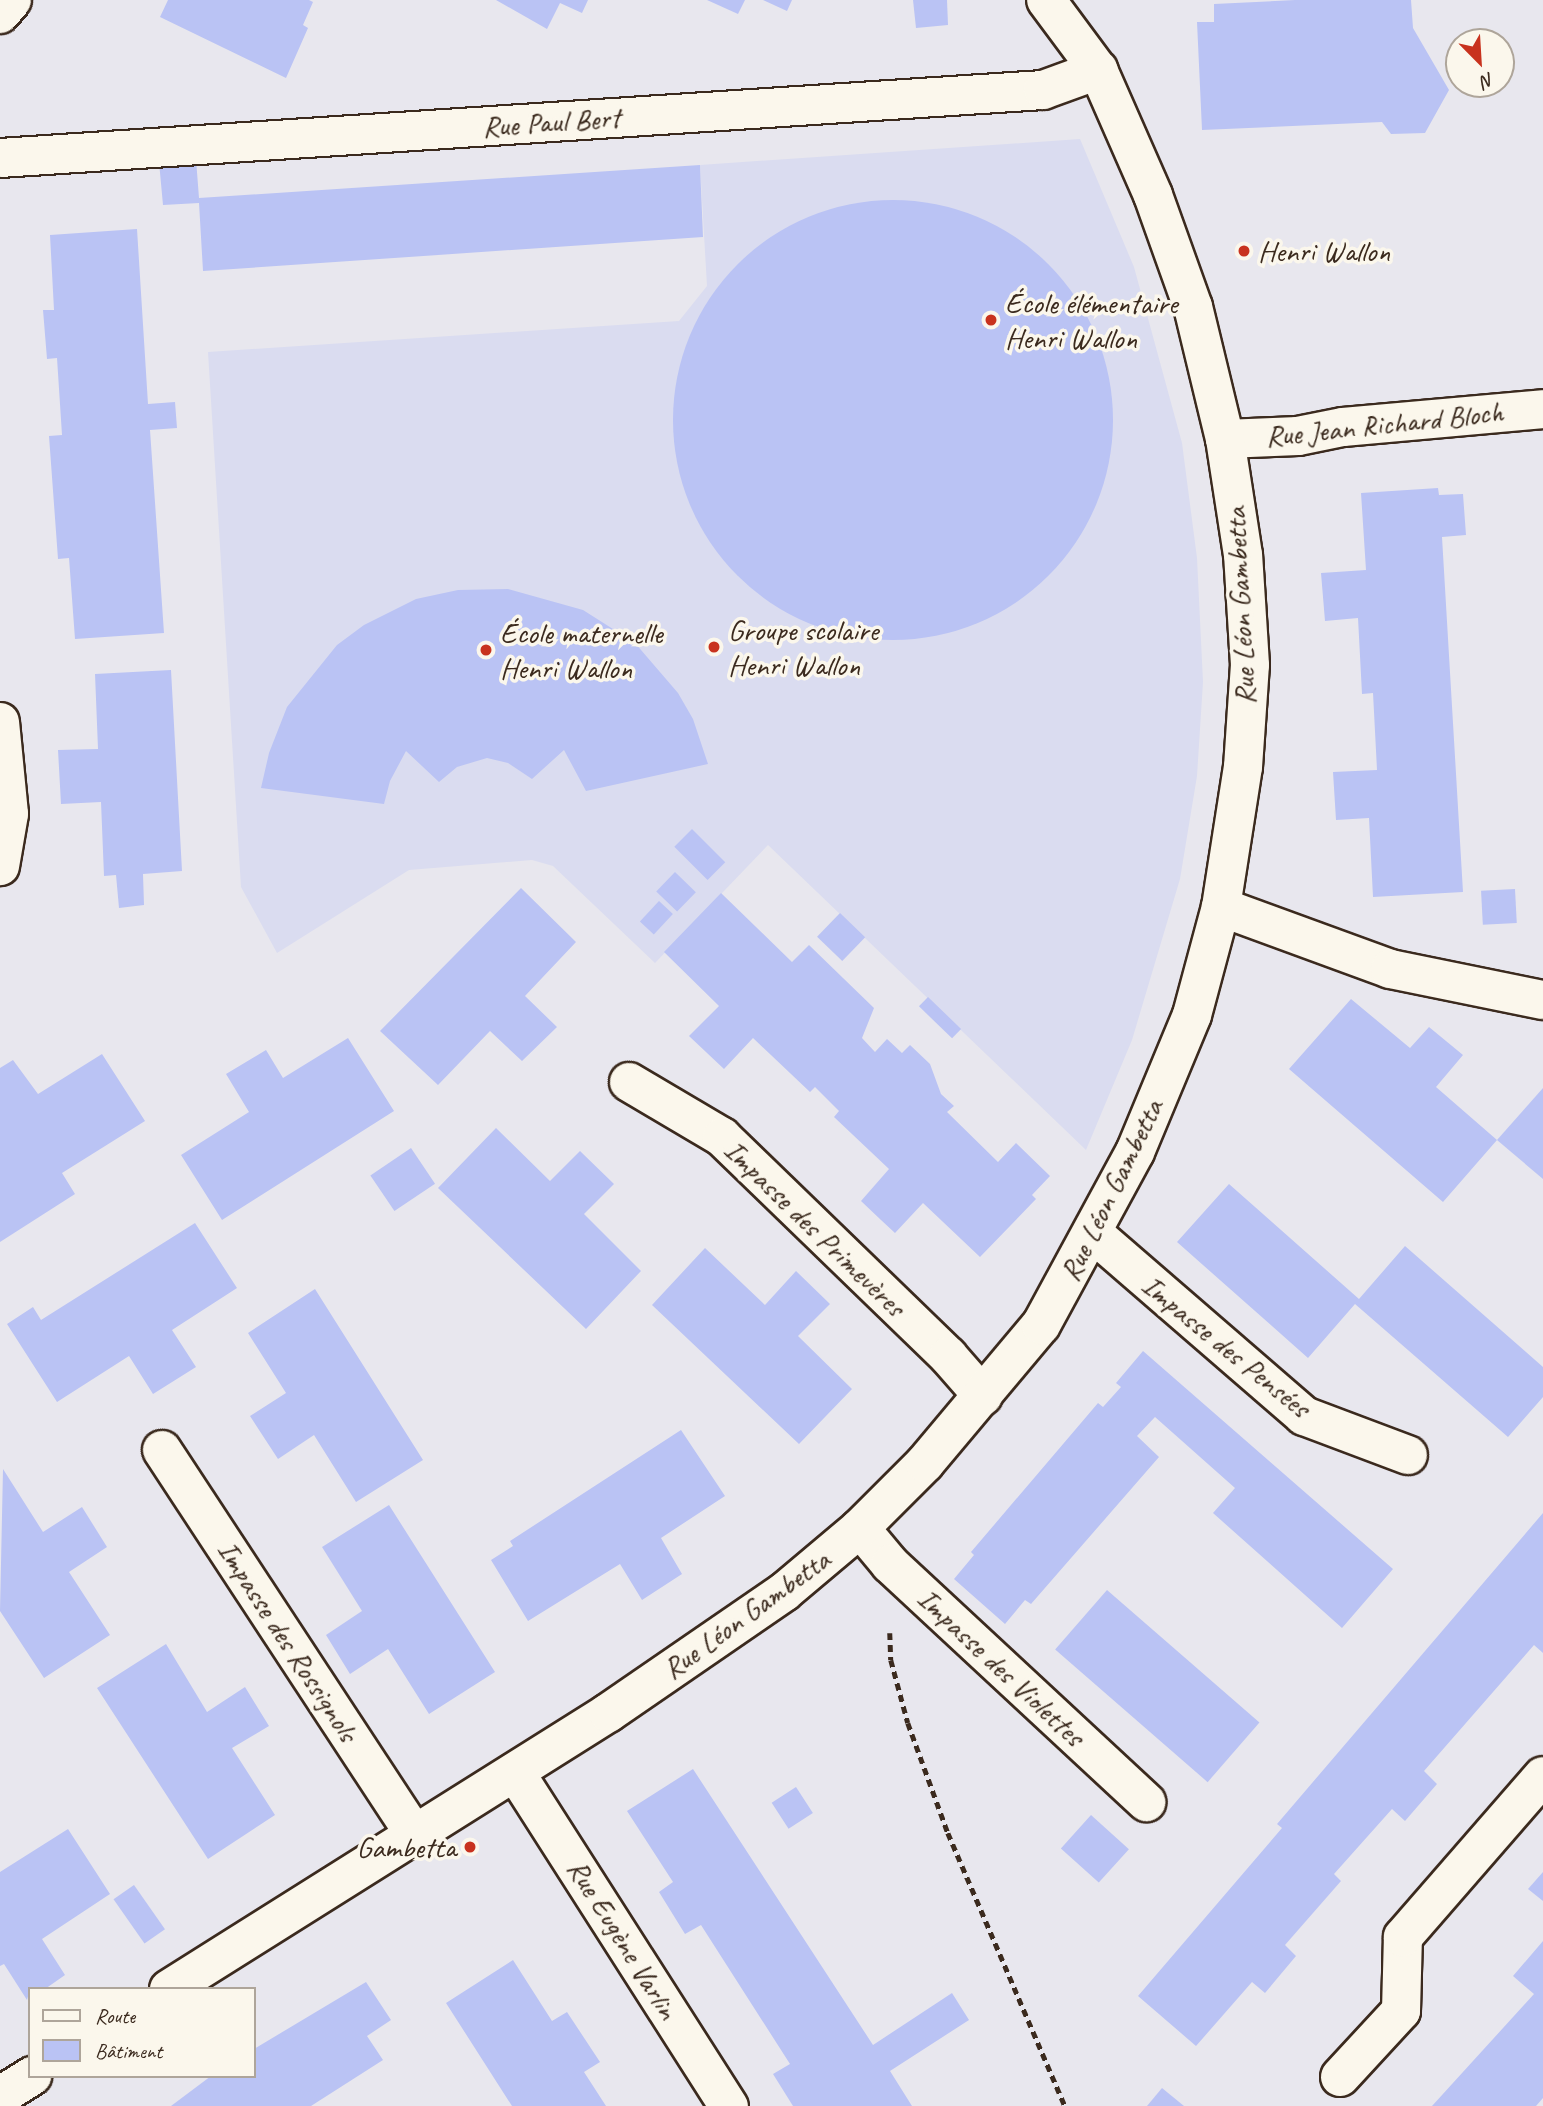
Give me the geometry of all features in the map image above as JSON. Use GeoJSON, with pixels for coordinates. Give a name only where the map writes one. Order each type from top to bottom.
{"type":"FeatureCollection","features":[{"type":"Feature","properties":{"kind":"street"},"geometry":{"type":"LineString","coordinates":[[0,14],[12,0]]}},
{"type":"Feature","properties":{"kind":"street","name":"Rue Léon Gambetta"},"geometry":{"type":"LineString","coordinates":[[172,1987],[514,1772],[784,1592],[860,1528],[983,1396],[1041,1325],[1094,1234],[1135,1152],[1192,1015],[1221,907],[1243,767],[1250,665],[1243,555],[1225,439],[1193,307],[1153,195],[1098,69],[1046,0]]}},
{"type":"Feature","properties":{"kind":"street","name":"Rue Paul Bert"},"geometry":{"type":"LineString","coordinates":[[0,158],[1044,90],[1098,69]]}},
{"type":"Feature","properties":{"kind":"street","name":"Rue Jean Richard Bloch"},"geometry":{"type":"LineString","coordinates":[[1225,439],[1298,436],[1343,427],[1543,409]]}},
{"type":"Feature","properties":{"kind":"street"},"geometry":{"type":"LineString","coordinates":[[0,722],[9,814],[0,866]]}},
{"type":"Feature","properties":{"kind":"street"},"geometry":{"type":"LineString","coordinates":[[1221,907],[1390,969],[1543,1000]]}},
{"type":"Feature","properties":{"kind":"street","name":"Impasse des Primevères"},"geometry":{"type":"LineString","coordinates":[[629,1082],[722,1137],[948,1356],[983,1396]]}},
{"type":"Feature","properties":{"kind":"street","name":"Impasse des Pensées"},"geometry":{"type":"LineString","coordinates":[[1094,1234],[1304,1416],[1408,1455]]}},
{"type":"Feature","properties":{"kind":"street","name":"Impasse des Rossignols"},"geometry":{"type":"LineString","coordinates":[[162,1450],[414,1833]]}},
{"type":"Feature","properties":{"kind":"street","name":"Impasse des Violettes"},"geometry":{"type":"LineString","coordinates":[[860,1528],[890,1564],[1146,1802]]}},
{"type":"Feature","properties":{"kind":"street","name":"Rue Eugène Varlin"},"geometry":{"type":"LineString","coordinates":[[514,1772],[729,2106]]}},
{"type":"Feature","properties":{"kind":"street"},"geometry":{"type":"LineString","coordinates":[[1340,2077],[1401,2011],[1403,1937],[1543,1776]]}},
{"type":"Feature","properties":{"kind":"street"},"geometry":{"type":"LineString","coordinates":[[0,2096],[29,2078]]}},
{"type":"Feature","properties":{"kind":"path"},"geometry":{"type":"LineString","coordinates":[[890,1564],[891,1660],[908,1723],[948,1833],[1065,2106]]}},
{"type":"Feature","properties":{"kind":"shaded area","name":"Groupe scolaire Henri Wallon"},"geometry":{"type":"Polygon","coordinates":[[[1080,139],[1134,267],[1182,443],[1197,558],[1203,682],[1197,776],[1180,879],[1132,1040],[1086,1150],[768,845],[655,963],[553,866],[532,860],[409,870],[277,953],[241,887],[208,352],[679,321],[707,286],[700,165],[1080,139]]]}},
{"type":"Feature","properties":{"kind":"building"},"geometry":{"type":"Polygon","coordinates":[[[168,0],[313,2],[303,25],[308,28],[286,78],[160,17],[168,0]]]}},
{"type":"Feature","properties":{"kind":"building"},"geometry":{"type":"Polygon","coordinates":[[[496,0],[588,0],[582,13],[560,3],[547,29],[496,0]]]}},
{"type":"Feature","properties":{"kind":"building"},"geometry":{"type":"Polygon","coordinates":[[[707,0],[745,0],[738,14],[707,0]]]}},
{"type":"Feature","properties":{"kind":"building"},"geometry":{"type":"Polygon","coordinates":[[[763,0],[792,0],[787,11],[763,0]]]}},
{"type":"Feature","properties":{"kind":"building"},"geometry":{"type":"Polygon","coordinates":[[[913,0],[947,0],[948,25],[916,28],[913,0]]]}},
{"type":"Feature","properties":{"kind":"building"},"geometry":{"type":"Polygon","coordinates":[[[1295,0],[1411,0],[1413,28],[1445,83],[1445,97],[1425,133],[1391,134],[1382,122],[1202,130],[1197,22],[1214,22],[1214,4],[1295,0]]]}},
{"type":"Feature","properties":{"kind":"building"},"geometry":{"type":"Polygon","coordinates":[[[196,159],[199,198],[700,165],[703,237],[203,271],[199,203],[163,205],[159,162],[196,159]]]}},
{"type":"Feature","properties":{"kind":"building"},"geometry":{"type":"Polygon","coordinates":[[[893,200],[936,204],[977,216],[1015,237],[1049,264],[1076,298],[1097,336],[1109,377],[1113,420],[1109,463],[1097,504],[1076,542],[1049,576],[1015,603],[977,624],[936,636],[893,640],[850,636],[809,624],[771,603],[737,576],[710,542],[689,504],[677,463],[673,420],[677,377],[689,336],[710,298],[737,264],[771,237],[809,216],[850,204],[893,200]]]}},
{"type":"Feature","properties":{"kind":"building"},"geometry":{"type":"Polygon","coordinates":[[[137,229],[148,404],[175,402],[177,428],[150,430],[164,633],[75,639],[69,558],[58,559],[49,436],[62,435],[57,358],[47,359],[43,310],[54,310],[50,235],[137,229]]]}},
{"type":"Feature","properties":{"kind":"building"},"geometry":{"type":"Polygon","coordinates":[[[1438,488],[1439,495],[1463,494],[1466,535],[1442,537],[1463,892],[1373,897],[1369,818],[1336,820],[1333,772],[1377,770],[1373,693],[1362,694],[1358,618],[1325,621],[1321,573],[1366,570],[1361,493],[1438,488]]]}},
{"type":"Feature","properties":{"kind":"building"},"geometry":{"type":"Polygon","coordinates":[[[508,589],[583,610],[635,643],[678,693],[693,719],[708,764],[586,791],[564,750],[532,779],[508,763],[487,758],[457,767],[439,782],[406,751],[390,781],[384,804],[261,788],[269,753],[287,707],[337,645],[364,625],[416,599],[458,590],[508,589]]]}},
{"type":"Feature","properties":{"kind":"building"},"geometry":{"type":"Polygon","coordinates":[[[171,670],[182,871],[143,874],[144,905],[119,908],[116,875],[104,876],[101,802],[61,804],[58,750],[98,749],[95,674],[171,670]]]}},
{"type":"Feature","properties":{"kind":"building"},"geometry":{"type":"Polygon","coordinates":[[[692,829],[725,862],[708,880],[674,847],[692,829]]]}},
{"type":"Feature","properties":{"kind":"building"},"geometry":{"type":"Polygon","coordinates":[[[675,872],[696,892],[677,912],[656,891],[675,872]]]}},
{"type":"Feature","properties":{"kind":"building"},"geometry":{"type":"Polygon","coordinates":[[[521,888],[576,942],[525,996],[557,1027],[522,1061],[490,1031],[438,1085],[380,1031],[521,888]]]}},
{"type":"Feature","properties":{"kind":"building"},"geometry":{"type":"Polygon","coordinates":[[[1515,889],[1517,923],[1483,925],[1481,891],[1515,889]]]}},
{"type":"Feature","properties":{"kind":"building"},"geometry":{"type":"Polygon","coordinates":[[[721,893],[792,962],[809,945],[874,1008],[862,1038],[875,1052],[887,1039],[902,1053],[910,1045],[930,1064],[941,1094],[954,1106],[947,1112],[998,1162],[1016,1143],[1050,1176],[1032,1195],[1036,1199],[980,1257],[923,1203],[895,1233],[861,1201],[889,1169],[834,1117],[839,1111],[815,1087],[810,1092],[753,1038],[724,1069],[689,1036],[719,1006],[664,952],[721,893]]]}},
{"type":"Feature","properties":{"kind":"building"},"geometry":{"type":"Polygon","coordinates":[[[659,901],[673,914],[654,934],[640,921],[659,901]]]}},
{"type":"Feature","properties":{"kind":"building"},"geometry":{"type":"Polygon","coordinates":[[[840,913],[865,937],[842,961],[817,937],[840,913]]]}},
{"type":"Feature","properties":{"kind":"building"},"geometry":{"type":"Polygon","coordinates":[[[928,997],[961,1029],[952,1038],[919,1006],[928,997]]]}},
{"type":"Feature","properties":{"kind":"building"},"geometry":{"type":"Polygon","coordinates":[[[1351,999],[1410,1048],[1429,1027],[1463,1055],[1436,1087],[1497,1140],[1443,1202],[1289,1069],[1351,999]]]}},
{"type":"Feature","properties":{"kind":"building"},"geometry":{"type":"Polygon","coordinates":[[[348,1038],[394,1111],[222,1220],[181,1155],[249,1112],[226,1074],[266,1050],[283,1078],[348,1038]]]}},
{"type":"Feature","properties":{"kind":"building"},"geometry":{"type":"Polygon","coordinates":[[[102,1054],[145,1121],[62,1173],[75,1194],[0,1242],[0,1068],[13,1060],[38,1094],[102,1054]]]}},
{"type":"Feature","properties":{"kind":"building"},"geometry":{"type":"Polygon","coordinates":[[[1543,1088],[1543,1179],[1497,1140],[1543,1088]]]}},
{"type":"Feature","properties":{"kind":"building"},"geometry":{"type":"Polygon","coordinates":[[[496,1128],[550,1181],[580,1151],[614,1184],[584,1214],[641,1271],[586,1329],[438,1188],[496,1128]]]}},
{"type":"Feature","properties":{"kind":"building"},"geometry":{"type":"Polygon","coordinates":[[[411,1148],[435,1184],[394,1211],[370,1175],[411,1148]]]}},
{"type":"Feature","properties":{"kind":"building"},"geometry":{"type":"Polygon","coordinates":[[[1229,1184],[1359,1299],[1405,1246],[1543,1367],[1543,1397],[1508,1437],[1355,1304],[1308,1358],[1177,1242],[1229,1184]]]}},
{"type":"Feature","properties":{"kind":"building"},"geometry":{"type":"Polygon","coordinates":[[[195,1223],[237,1288],[172,1330],[196,1367],[153,1394],[129,1356],[57,1402],[7,1324],[33,1307],[41,1320],[195,1223]]]}},
{"type":"Feature","properties":{"kind":"building"},"geometry":{"type":"Polygon","coordinates":[[[705,1248],[765,1305],[796,1271],[830,1304],[798,1336],[852,1389],[799,1444],[652,1305],[705,1248]]]}},
{"type":"Feature","properties":{"kind":"building"},"geometry":{"type":"Polygon","coordinates":[[[315,1289],[423,1460],[356,1502],[314,1435],[278,1459],[250,1416],[286,1393],[248,1333],[315,1289]]]}},
{"type":"Feature","properties":{"kind":"building"},"geometry":{"type":"Polygon","coordinates":[[[1143,1351],[1393,1569],[1342,1628],[1213,1513],[1235,1488],[1155,1417],[1137,1436],[1159,1457],[1031,1604],[1025,1600],[1005,1624],[954,1579],[974,1555],[971,1552],[1098,1403],[1103,1407],[1121,1387],[1116,1383],[1143,1351]]]}},
{"type":"Feature","properties":{"kind":"building"},"geometry":{"type":"Polygon","coordinates":[[[681,1430],[725,1496],[661,1538],[682,1574],[642,1600],[620,1564],[528,1621],[491,1560],[513,1546],[510,1541],[681,1430]]]}},
{"type":"Feature","properties":{"kind":"building"},"geometry":{"type":"Polygon","coordinates":[[[3,1469],[43,1532],[82,1507],[107,1547],[69,1572],[110,1635],[44,1678],[0,1611],[3,1469]]]}},
{"type":"Feature","properties":{"kind":"building"},"geometry":{"type":"Polygon","coordinates":[[[389,1505],[495,1672],[429,1714],[388,1649],[350,1674],[326,1635],[362,1611],[322,1547],[389,1505]]]}},
{"type":"Feature","properties":{"kind":"building"},"geometry":{"type":"Polygon","coordinates":[[[1543,1513],[1543,1653],[1534,1645],[1424,1771],[1437,1784],[1405,1821],[1392,1809],[1334,1874],[1341,1881],[1285,1945],[1296,1956],[1265,1993],[1252,1982],[1196,2046],[1138,1996],[1282,1828],[1277,1824],[1543,1513]]]}},
{"type":"Feature","properties":{"kind":"building"},"geometry":{"type":"Polygon","coordinates":[[[1107,1590],[1259,1723],[1208,1782],[1055,1650],[1107,1590]]]}},
{"type":"Feature","properties":{"kind":"building"},"geometry":{"type":"Polygon","coordinates":[[[166,1644],[207,1712],[245,1687],[269,1726],[232,1748],[275,1815],[208,1859],[97,1688],[166,1644]]]}},
{"type":"Feature","properties":{"kind":"building"},"geometry":{"type":"Polygon","coordinates":[[[693,1769],[873,2045],[952,1993],[969,2020],[890,2071],[912,2106],[793,2106],[773,2074],[790,2064],[701,1925],[685,1934],[659,1892],[673,1882],[627,1811],[693,1769]]]}},
{"type":"Feature","properties":{"kind":"building"},"geometry":{"type":"Polygon","coordinates":[[[796,1787],[813,1813],[789,1829],[772,1803],[796,1787]]]}},
{"type":"Feature","properties":{"kind":"building"},"geometry":{"type":"Polygon","coordinates":[[[1091,1815],[1129,1849],[1099,1883],[1061,1848],[1091,1815]]]}},
{"type":"Feature","properties":{"kind":"building"},"geometry":{"type":"Polygon","coordinates":[[[68,1829],[110,1894],[42,1939],[65,1975],[48,1987],[28,1987],[27,2000],[4,1964],[0,1966],[0,1872],[68,1829]]]}},
{"type":"Feature","properties":{"kind":"building"},"geometry":{"type":"Polygon","coordinates":[[[1543,1872],[1543,1901],[1528,1889],[1543,1872]]]}},
{"type":"Feature","properties":{"kind":"building"},"geometry":{"type":"Polygon","coordinates":[[[134,1885],[165,1929],[144,1944],[114,1899],[134,1885]]]}},
{"type":"Feature","properties":{"kind":"building"},"geometry":{"type":"Polygon","coordinates":[[[1543,1941],[1543,2098],[1536,2106],[1432,2106],[1534,1994],[1513,1976],[1543,1941]]]}},
{"type":"Feature","properties":{"kind":"building"},"geometry":{"type":"Polygon","coordinates":[[[513,1960],[552,2021],[567,2012],[600,2062],[584,2072],[606,2106],[512,2106],[446,2003],[513,1960]]]}},
{"type":"Feature","properties":{"kind":"building"},"geometry":{"type":"Polygon","coordinates":[[[366,1982],[391,2020],[367,2036],[383,2060],[311,2106],[171,2106],[208,2078],[256,2078],[256,2048],[366,1982]]]}},
{"type":"Feature","properties":{"kind":"building"},"geometry":{"type":"Polygon","coordinates":[[[1162,2088],[1184,2106],[1147,2106],[1162,2088]]]}},
{"type":"Feature","properties":{"kind":"place","name":"Henri Wallon"},"geometry":{"type":"Point","coordinates":[1244,251]}},
{"type":"Feature","properties":{"kind":"place","name":"École élémentaire Henri Wallon"},"geometry":{"type":"Point","coordinates":[991,320]}},
{"type":"Feature","properties":{"kind":"place","name":"Groupe scolaire Henri Wallon"},"geometry":{"type":"Point","coordinates":[714,647]}},
{"type":"Feature","properties":{"kind":"place","name":"École maternelle Henri Wallon"},"geometry":{"type":"Point","coordinates":[486,650]}},
{"type":"Feature","properties":{"kind":"place","name":"Gambetta"},"geometry":{"type":"Point","coordinates":[470,1847]}}]}
